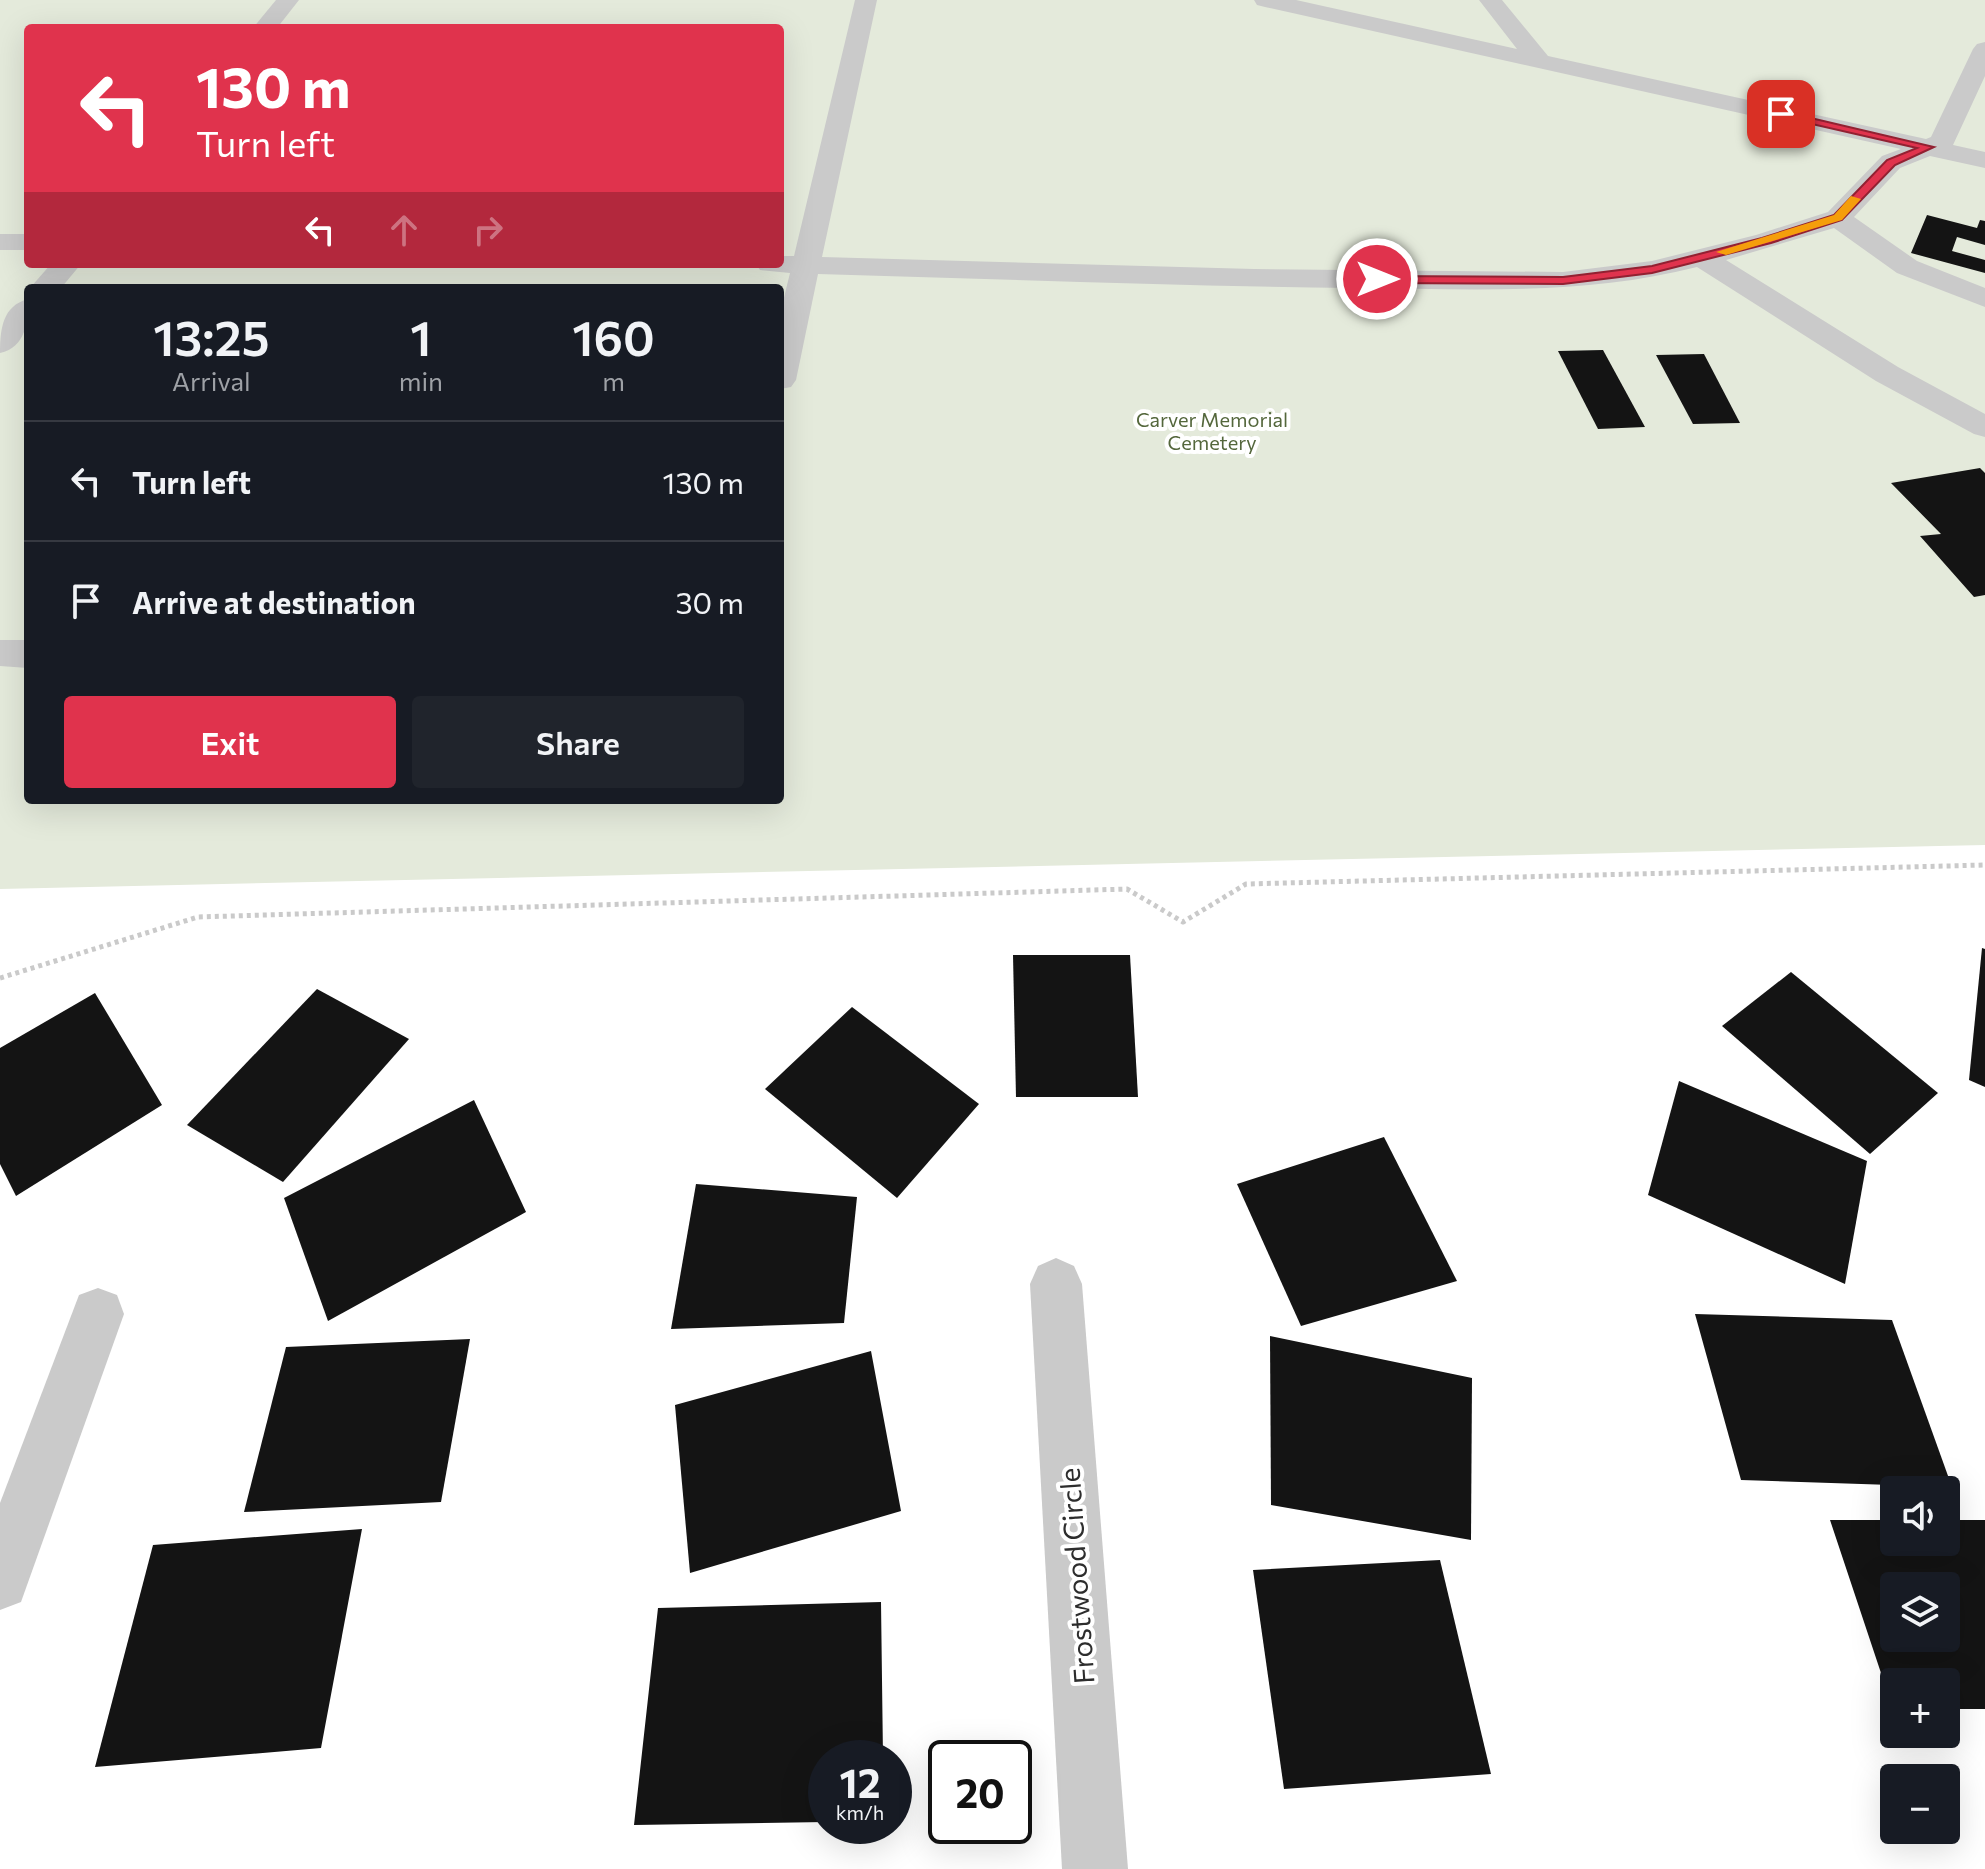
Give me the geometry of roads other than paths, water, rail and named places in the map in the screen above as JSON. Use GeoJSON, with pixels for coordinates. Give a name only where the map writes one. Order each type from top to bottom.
{"type":"FeatureCollection","features":[{"type":"Feature","properties":{"kind":"street"},"geometry":{"type":"LineString","coordinates":[[276,0],[288,0]]}},
{"type":"Feature","properties":{"kind":"street"},"geometry":{"type":"LineString","coordinates":[[268,24],[288,0]]}},
{"type":"Feature","properties":{"kind":"street"},"geometry":{"type":"LineString","coordinates":[[784,363],[866,0]]}},
{"type":"Feature","properties":{"kind":"street"},"geometry":{"type":"LineString","coordinates":[[1265,0],[1985,160]]}},
{"type":"Feature","properties":{"kind":"street"},"geometry":{"type":"LineString","coordinates":[[1490,0],[1539,60]]}},
{"type":"Feature","properties":{"kind":"street"},"geometry":{"type":"LineString","coordinates":[[784,264],[1254,278],[1563,281],[1652,270],[1838,218],[1891,162],[1942,142],[1985,49]]}},
{"type":"Feature","properties":{"kind":"street"},"geometry":{"type":"LineString","coordinates":[[1838,218],[1907,267],[1985,298]]}},
{"type":"Feature","properties":{"kind":"street"},"geometry":{"type":"LineString","coordinates":[[0,242],[24,242]]}},
{"type":"Feature","properties":{"kind":"street"},"geometry":{"type":"LineString","coordinates":[[1701,257],[1887,374],[1985,427]]}},
{"type":"Feature","properties":{"kind":"street"},"geometry":{"type":"LineString","coordinates":[[49,284],[63,268]]}},
{"type":"Feature","properties":{"kind":"street"},"geometry":{"type":"LineString","coordinates":[[0,295],[24,293]]}},
{"type":"Feature","properties":{"kind":"street"},"geometry":{"type":"LineString","coordinates":[[0,344],[24,313]]}},
{"type":"Feature","properties":{"kind":"street"},"geometry":{"type":"LineString","coordinates":[[0,653],[24,654]]}},
{"type":"Feature","properties":{"kind":"street","name":"Frostwood Circle"},"geometry":{"type":"LineString","coordinates":[[1056,1284],[1095,1869]]}},
{"type":"Feature","properties":{"kind":"street"},"geometry":{"type":"LineString","coordinates":[[0,1581],[98,1314]]}},
{"type":"Feature","properties":{"kind":"park label","name":"Carver Memorial Cemetery"},"geometry":{"type":"Point","coordinates":[1212,430]}}]}
